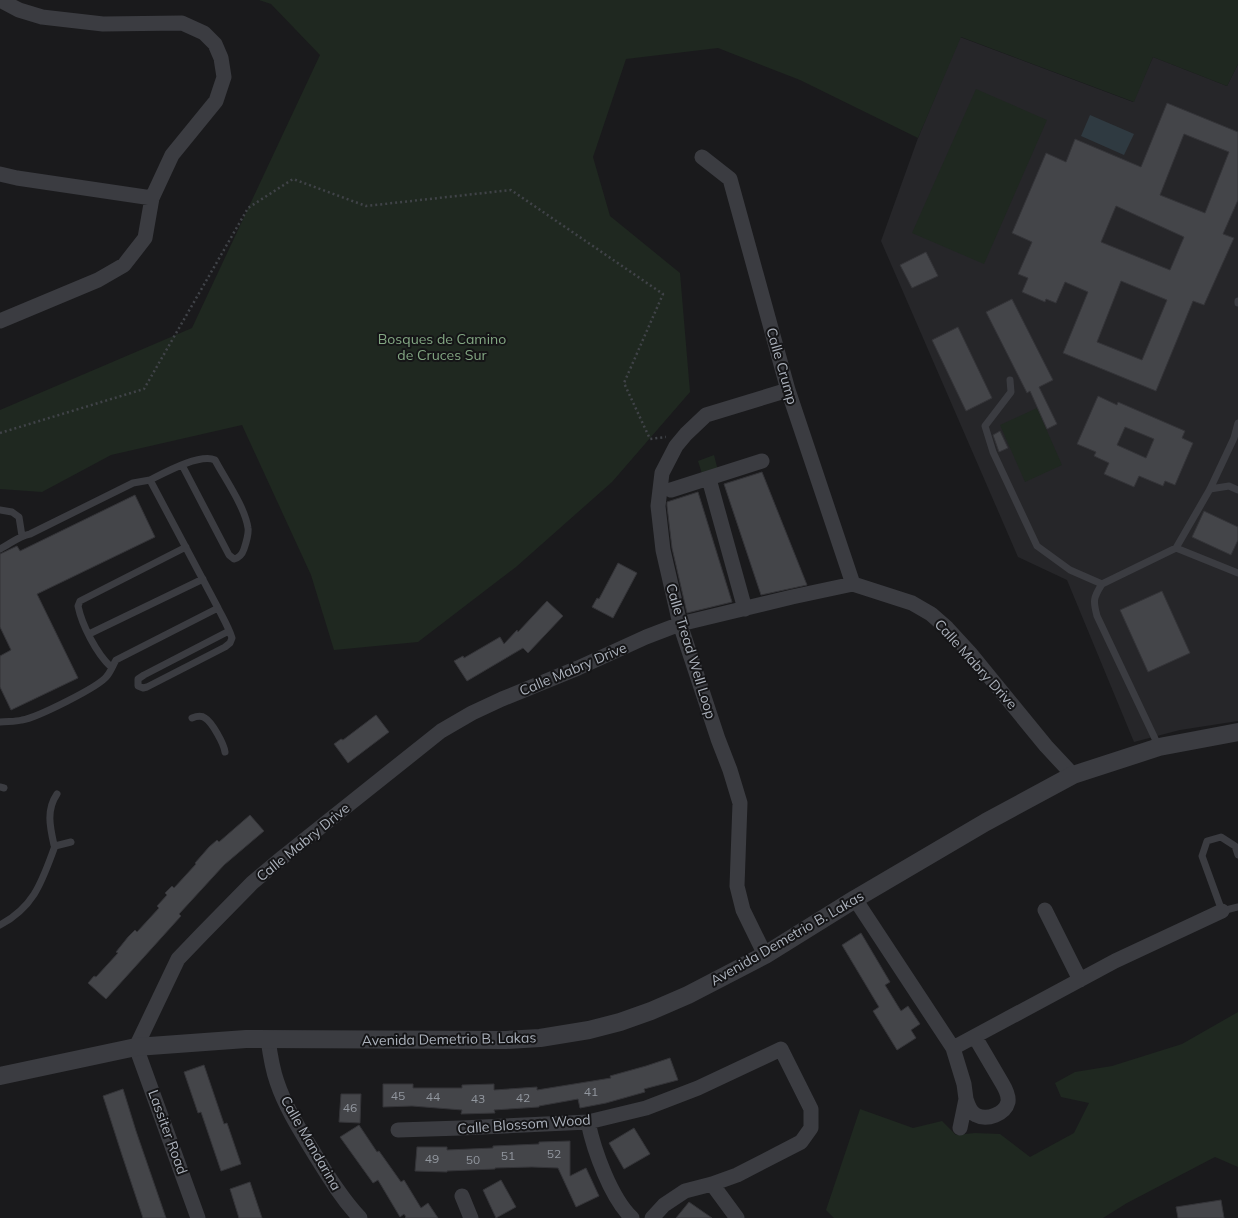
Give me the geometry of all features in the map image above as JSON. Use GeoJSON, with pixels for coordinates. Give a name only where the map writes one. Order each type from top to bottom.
{"type":"FeatureCollection","features":[{"type":"Feature","properties":{"kind":"street"},"geometry":{"type":"LineString","coordinates":[[0,0],[18,10],[42,17],[103,24],[182,24],[204,32],[215,44],[221,58],[224,77],[216,100],[172,155],[152,198],[145,238],[124,265],[98,280],[0,321]]}},
{"type":"Feature","properties":{"kind":"street","name":"Calle Crump"},"geometry":{"type":"LineString","coordinates":[[702,157],[730,179],[788,390],[853,584]]}},
{"type":"Feature","properties":{"kind":"street"},"geometry":{"type":"LineString","coordinates":[[0,174],[17,178],[152,198]]}},
{"type":"Feature","properties":{"kind":"street","name":"Calle Tread Well Loop"},"geometry":{"type":"LineString","coordinates":[[765,955],[743,910],[737,886],[740,803],[680,624],[663,550],[658,506],[662,473],[676,446],[706,415],[788,390]]}},
{"type":"Feature","properties":{"kind":"street"},"geometry":{"type":"LineString","coordinates":[[671,490],[762,461]]}},
{"type":"Feature","properties":{"kind":"street"},"geometry":{"type":"LineString","coordinates":[[709,479],[745,609]]}},
{"type":"Feature","properties":{"kind":"street","name":"Calle Mabry Drive"},"geometry":{"type":"LineString","coordinates":[[136,1047],[178,959],[202,934],[252,883],[441,731],[472,713],[502,699],[578,668],[646,637],[680,624],[853,584],[912,603],[931,614],[947,628],[970,653],[1046,746],[1073,775]]}},
{"type":"Feature","properties":{"kind":"street","name":"Avenida Demetrio B. Lakas"},"geometry":{"type":"LineString","coordinates":[[0,1076],[136,1047],[246,1039],[472,1040],[540,1038],[589,1030],[620,1022],[651,1011],[688,995],[765,955],[855,898],[986,822],[1073,775],[1159,747],[1238,732]]}},
{"type":"Feature","properties":{"kind":"street"},"geometry":{"type":"LineString","coordinates":[[855,898],[953,1048],[970,1110],[976,1116],[990,1118],[1004,1110],[1008,1101],[1006,1091],[1002,1083],[975,1037]]}},
{"type":"Feature","properties":{"kind":"street"},"geometry":{"type":"LineString","coordinates":[[1046,910],[1080,980]]}},
{"type":"Feature","properties":{"kind":"street"},"geometry":{"type":"LineString","coordinates":[[953,1048],[1115,961],[1222,911]]}},
{"type":"Feature","properties":{"kind":"street","name":"Calle Mandarina"},"geometry":{"type":"LineString","coordinates":[[268,1040],[270,1061],[274,1075],[288,1108],[327,1174],[349,1207],[360,1218]]}},
{"type":"Feature","properties":{"kind":"street","name":"Lassiter Road"},"geometry":{"type":"LineString","coordinates":[[136,1047],[198,1218]]}},
{"type":"Feature","properties":{"kind":"street","name":"Calle Blossom Wood"},"geometry":{"type":"LineString","coordinates":[[398,1130],[477,1128],[588,1122],[646,1108],[698,1088],[781,1049],[811,1109],[811,1128],[801,1142],[738,1175],[712,1184]]}},
{"type":"Feature","properties":{"kind":"street"},"geometry":{"type":"LineString","coordinates":[[960,1128],[966,1099]]}},
{"type":"Feature","properties":{"kind":"street"},"geometry":{"type":"LineString","coordinates":[[588,1122],[593,1144],[616,1197],[624,1211],[632,1218]]}},
{"type":"Feature","properties":{"kind":"street"},"geometry":{"type":"LineString","coordinates":[[652,1218],[664,1205],[685,1191],[712,1184],[737,1218]]}},
{"type":"Feature","properties":{"kind":"street"},"geometry":{"type":"LineString","coordinates":[[462,1196],[471,1218]]}},
{"type":"Feature","properties":{"kind":"lane"},"geometry":{"type":"LineString","coordinates":[[1010,380],[1011,392],[985,426],[993,452],[1037,546],[1070,570],[1102,584]]}},
{"type":"Feature","properties":{"kind":"lane"},"geometry":{"type":"LineString","coordinates":[[1159,747],[1097,616],[1094,606],[1094,595],[1102,584],[1176,548],[1210,489],[1234,438],[1238,423]]}},
{"type":"Feature","properties":{"kind":"lane"},"geometry":{"type":"LineString","coordinates":[[0,549],[22,536],[30,534],[133,483],[150,480],[182,465],[211,458],[215,460],[243,510],[249,529],[242,554],[238,558],[234,559],[229,555],[182,465]]}},
{"type":"Feature","properties":{"kind":"lane"},"geometry":{"type":"LineString","coordinates":[[150,480],[203,579],[218,608],[229,631],[232,638],[230,643],[225,647],[147,687],[143,688],[138,686],[138,679],[144,675],[229,631]]}},
{"type":"Feature","properties":{"kind":"lane"},"geometry":{"type":"LineString","coordinates":[[1210,489],[1229,486],[1238,490]]}},
{"type":"Feature","properties":{"kind":"lane"},"geometry":{"type":"LineString","coordinates":[[0,510],[12,512],[19,517],[22,536]]}},
{"type":"Feature","properties":{"kind":"lane"},"geometry":{"type":"LineString","coordinates":[[111,667],[101,656],[80,616],[78,606],[80,601],[186,547]]}},
{"type":"Feature","properties":{"kind":"lane"},"geometry":{"type":"LineString","coordinates":[[1176,548],[1238,573]]}},
{"type":"Feature","properties":{"kind":"lane"},"geometry":{"type":"LineString","coordinates":[[89,634],[203,579]]}},
{"type":"Feature","properties":{"kind":"lane"},"geometry":{"type":"LineString","coordinates":[[0,722],[23,720],[82,694],[96,686],[107,676],[116,660],[218,608]]}},
{"type":"Feature","properties":{"kind":"lane"},"geometry":{"type":"LineString","coordinates":[[192,718],[198,716],[206,718],[220,738],[225,752]]}},
{"type":"Feature","properties":{"kind":"lane"},"geometry":{"type":"LineString","coordinates":[[0,925],[26,906],[36,893],[55,846],[50,825],[50,815],[53,801],[57,794]]}},
{"type":"Feature","properties":{"kind":"lane"},"geometry":{"type":"LineString","coordinates":[[1238,855],[1235,846],[1221,837],[1207,841],[1202,856],[1222,911],[1238,907]]}},
{"type":"Feature","properties":{"kind":"lane"},"geometry":{"type":"LineString","coordinates":[[55,846],[71,842]]}},
{"type":"Feature","properties":{"kind":"path"},"geometry":{"type":"LineString","coordinates":[[0,433],[144,389],[248,208],[293,179],[366,206],[512,190],[663,294],[624,383],[650,439],[686,434]]}},
{"type":"Feature","properties":{"kind":"shaded area"},"geometry":{"type":"Polygon","coordinates":[[[960,37],[1133,102],[1153,57],[1227,86],[1238,64],[1238,721],[1180,730],[1134,742],[1067,580],[1018,557],[881,241],[918,138],[960,37]]]}},
{"type":"Feature","properties":{"kind":"shaded area"},"geometry":{"type":"Polygon","coordinates":[[[1090,115],[1134,134],[1124,155],[1081,136],[1090,115]]]}},
{"type":"Feature","properties":{"kind":"green space","name":"Bosques de Camino de Cruces Sur"},"geometry":{"type":"Polygon","coordinates":[[[259,0],[1238,0],[1238,64],[1227,86],[1153,57],[1134,102],[961,37],[918,138],[800,80],[718,48],[626,59],[593,157],[610,216],[680,273],[690,392],[612,482],[516,567],[418,642],[334,650],[311,575],[242,425],[111,455],[42,492],[0,489],[0,410],[192,328],[320,55],[271,4],[259,0]]]}},
{"type":"Feature","properties":{"kind":"green space"},"geometry":{"type":"Polygon","coordinates":[[[976,89],[1047,120],[984,264],[912,233],[976,89]]]}},
{"type":"Feature","properties":{"kind":"green space"},"geometry":{"type":"Polygon","coordinates":[[[1037,408],[1062,465],[1025,482],[1000,425],[1037,408]]]}},
{"type":"Feature","properties":{"kind":"green space"},"geometry":{"type":"Polygon","coordinates":[[[714,455],[719,475],[704,480],[698,461],[714,455]]]}},
{"type":"Feature","properties":{"kind":"green space"},"geometry":{"type":"Polygon","coordinates":[[[1238,1012],[1238,1167],[1215,1157],[1127,1203],[1103,1218],[834,1218],[826,1210],[860,1109],[913,1128],[942,1121],[956,1135],[975,1133],[1000,1134],[1030,1157],[1074,1133],[1089,1103],[1061,1097],[1055,1083],[1075,1072],[1112,1066],[1182,1044],[1238,1012]]]}},
{"type":"Feature","properties":{"kind":"building"},"geometry":{"type":"Polygon","coordinates":[[[1167,103],[1238,132],[1238,200],[1223,234],[1234,238],[1204,305],[1193,301],[1156,391],[1063,353],[1088,292],[1065,282],[1056,303],[1046,299],[1045,302],[1022,292],[1028,278],[1018,274],[1032,242],[1012,233],[1046,153],[1066,162],[1075,139],[1141,167],[1167,103]],[[1184,134],[1160,195],[1205,213],[1229,152],[1184,134]],[[1116,206],[1101,242],[1170,270],[1184,237],[1116,206]],[[1121,281],[1097,342],[1142,360],[1167,300],[1121,281]]]}},
{"type":"Feature","properties":{"kind":"building"},"geometry":{"type":"Polygon","coordinates":[[[926,252],[938,276],[912,288],[900,265],[926,252]]]}},
{"type":"Feature","properties":{"kind":"building"},"geometry":{"type":"Polygon","coordinates":[[[1012,299],[1053,380],[1039,387],[1057,424],[1047,429],[1030,391],[1027,393],[986,312],[1012,299]]]}},
{"type":"Feature","properties":{"kind":"building"},"geometry":{"type":"Polygon","coordinates":[[[958,327],[992,398],[966,411],[932,340],[958,327]]]}},
{"type":"Feature","properties":{"kind":"building"},"geometry":{"type":"Polygon","coordinates":[[[1098,396],[1117,405],[1118,402],[1185,431],[1182,438],[1193,443],[1175,485],[1165,481],[1163,486],[1139,476],[1134,487],[1104,474],[1109,463],[1094,456],[1096,452],[1077,444],[1098,396]],[[1125,427],[1117,445],[1146,458],[1154,439],[1125,427]]]}},
{"type":"Feature","properties":{"kind":"building"},"geometry":{"type":"Polygon","coordinates":[[[1000,431],[1008,448],[999,452],[993,435],[1000,431]]]}},
{"type":"Feature","properties":{"kind":"building"},"geometry":{"type":"Polygon","coordinates":[[[762,472],[807,585],[761,595],[724,484],[762,472]]]}},
{"type":"Feature","properties":{"kind":"building"},"geometry":{"type":"Polygon","coordinates":[[[698,492],[732,602],[687,613],[672,548],[667,502],[698,492]]]}},
{"type":"Feature","properties":{"kind":"building"},"geometry":{"type":"Polygon","coordinates":[[[135,495],[155,537],[37,594],[78,678],[11,710],[0,687],[0,656],[11,650],[0,627],[0,554],[17,546],[20,551],[135,495]]]}},
{"type":"Feature","properties":{"kind":"building"},"geometry":{"type":"Polygon","coordinates":[[[1204,511],[1238,527],[1238,540],[1231,555],[1192,537],[1204,511]]]}},
{"type":"Feature","properties":{"kind":"building"},"geometry":{"type":"Polygon","coordinates":[[[618,563],[637,573],[613,618],[592,607],[597,598],[599,599],[618,563]]]}},
{"type":"Feature","properties":{"kind":"building"},"geometry":{"type":"Polygon","coordinates":[[[1162,591],[1190,653],[1148,672],[1120,610],[1162,591]]]}},
{"type":"Feature","properties":{"kind":"building"},"geometry":{"type":"Polygon","coordinates":[[[547,601],[563,616],[528,653],[523,648],[467,681],[454,661],[463,656],[464,658],[500,637],[504,644],[517,630],[518,632],[547,601]]]}},
{"type":"Feature","properties":{"kind":"building"},"geometry":{"type":"Polygon","coordinates":[[[376,715],[389,732],[348,763],[334,744],[341,739],[343,740],[376,715]]]}},
{"type":"Feature","properties":{"kind":"building"},"geometry":{"type":"Polygon","coordinates":[[[250,815],[264,831],[224,865],[179,914],[181,916],[106,999],[88,983],[94,976],[96,977],[118,953],[116,952],[128,937],[135,930],[137,932],[159,908],[157,906],[167,895],[165,893],[172,886],[174,888],[209,847],[217,840],[219,842],[250,815]]]}},
{"type":"Feature","properties":{"kind":"building"},"geometry":{"type":"Polygon","coordinates":[[[861,933],[890,982],[885,985],[901,1011],[908,1006],[920,1024],[911,1030],[916,1038],[897,1050],[873,1011],[879,1007],[842,945],[861,933]]]}},
{"type":"Feature","properties":{"kind":"building"},"geometry":{"type":"Polygon","coordinates":[[[670,1058],[678,1080],[644,1089],[645,1092],[606,1103],[580,1108],[578,1099],[539,1107],[494,1110],[495,1113],[461,1114],[462,1110],[412,1106],[383,1107],[383,1084],[413,1084],[413,1088],[462,1088],[462,1085],[494,1084],[494,1090],[537,1087],[537,1090],[611,1078],[610,1076],[670,1058]]]}},
{"type":"Feature","properties":{"kind":"building"},"geometry":{"type":"Polygon","coordinates":[[[204,1065],[224,1124],[227,1123],[241,1164],[221,1171],[201,1112],[198,1113],[184,1072],[204,1065]]]}},
{"type":"Feature","properties":{"kind":"building"},"geometry":{"type":"Polygon","coordinates":[[[123,1089],[166,1218],[143,1218],[122,1155],[103,1096],[123,1089]]]}},
{"type":"Feature","properties":{"kind":"building"},"geometry":{"type":"Polygon","coordinates":[[[341,1094],[361,1094],[360,1123],[339,1122],[341,1094]]]}},
{"type":"Feature","properties":{"kind":"building"},"geometry":{"type":"Polygon","coordinates":[[[359,1125],[377,1152],[379,1151],[401,1182],[404,1180],[421,1208],[428,1203],[438,1218],[405,1218],[406,1217],[404,1214],[400,1217],[378,1180],[373,1183],[340,1137],[359,1125]]]}},
{"type":"Feature","properties":{"kind":"building"},"geometry":{"type":"Polygon","coordinates":[[[634,1128],[650,1154],[624,1169],[609,1143],[634,1128]]]}},
{"type":"Feature","properties":{"kind":"building"},"geometry":{"type":"Polygon","coordinates":[[[570,1141],[570,1176],[586,1168],[599,1196],[576,1207],[558,1168],[495,1168],[447,1172],[415,1171],[417,1147],[447,1147],[447,1150],[493,1148],[493,1146],[570,1141]]]}},
{"type":"Feature","properties":{"kind":"building"},"geometry":{"type":"Polygon","coordinates":[[[501,1180],[516,1207],[496,1218],[483,1190],[501,1180]]]}},
{"type":"Feature","properties":{"kind":"building"},"geometry":{"type":"Polygon","coordinates":[[[250,1182],[262,1218],[239,1218],[230,1189],[250,1182]]]}},
{"type":"Feature","properties":{"kind":"building"},"geometry":{"type":"Polygon","coordinates":[[[1221,1200],[1224,1218],[1178,1218],[1176,1207],[1221,1200]]]}},
{"type":"Feature","properties":{"kind":"building"},"geometry":{"type":"Polygon","coordinates":[[[689,1202],[712,1218],[676,1218],[689,1202]]]}}]}
